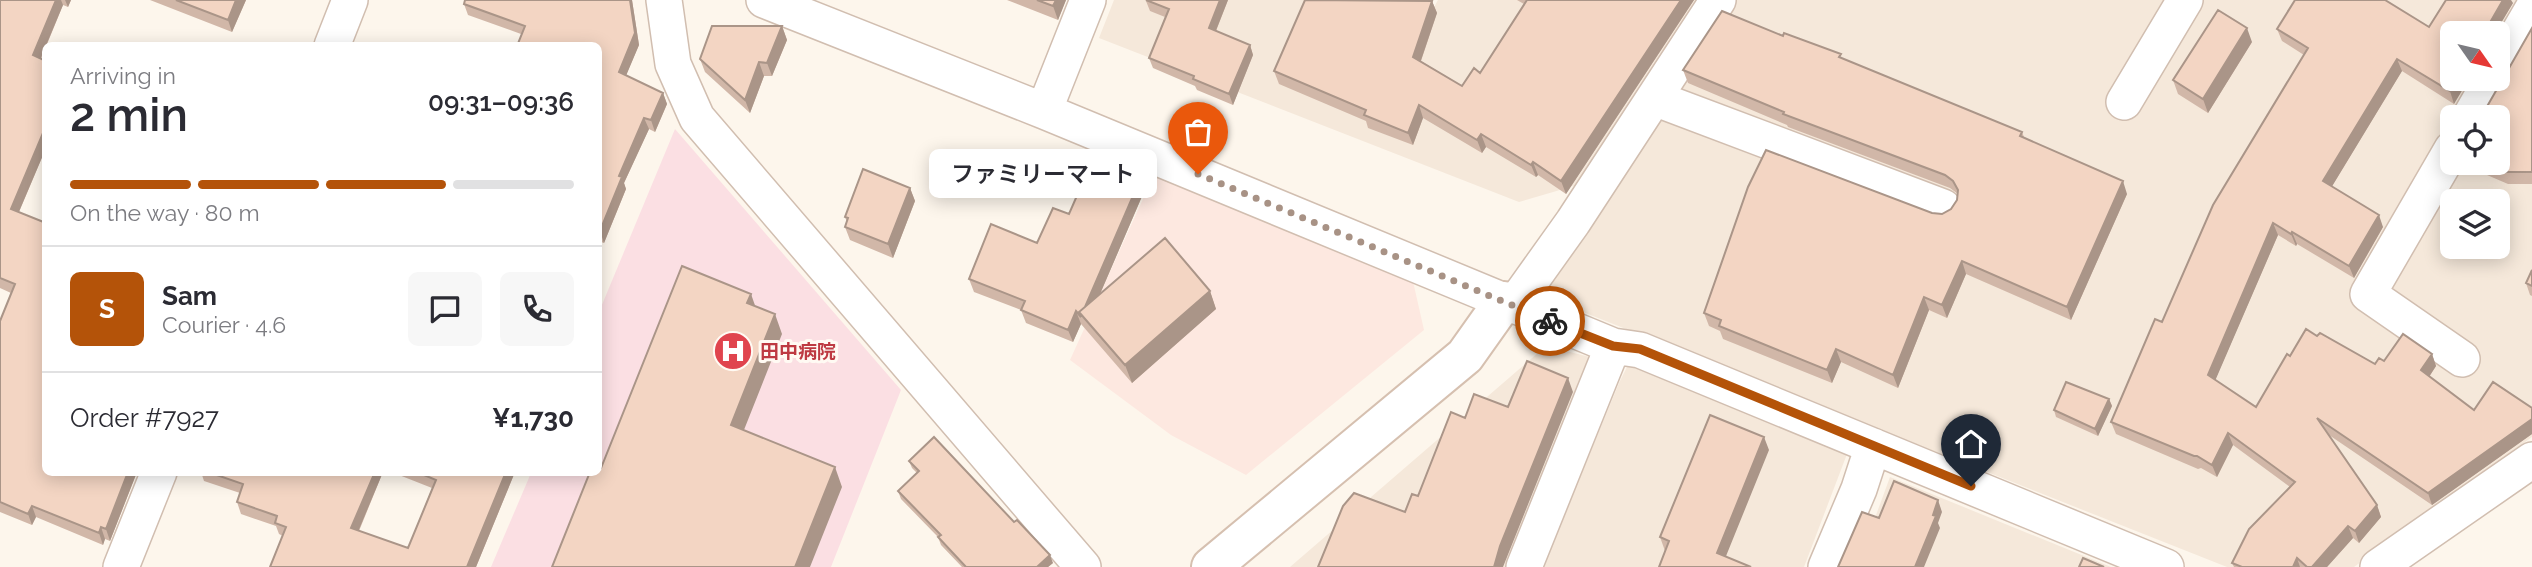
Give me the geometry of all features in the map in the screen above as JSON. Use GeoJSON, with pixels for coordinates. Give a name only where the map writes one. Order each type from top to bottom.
{"type":"FeatureCollection","features":[{"type":"Feature","properties":{"kind":"street"},"geometry":{"type":"LineString","coordinates":[[334,42],[350,0]]}},
{"type":"Feature","properties":{"kind":"street"},"geometry":{"type":"LineString","coordinates":[[664,0],[673,64],[697,118],[1083,567]]}},
{"type":"Feature","properties":{"kind":"street"},"geometry":{"type":"LineString","coordinates":[[764,0],[1044,111],[1613,346],[1640,349],[2166,567]]}},
{"type":"Feature","properties":{"kind":"street"},"geometry":{"type":"LineString","coordinates":[[1044,111],[1088,0]]}},
{"type":"Feature","properties":{"kind":"street"},"geometry":{"type":"LineString","coordinates":[[1211,567],[1465,356],[1573,222],[1718,0]]}},
{"type":"Feature","properties":{"kind":"street"},"geometry":{"type":"LineString","coordinates":[[2124,102],[2185,0]]}},
{"type":"Feature","properties":{"kind":"street"},"geometry":{"type":"LineString","coordinates":[[2510,48],[2532,10]]}},
{"type":"Feature","properties":{"kind":"street"},"geometry":{"type":"LineString","coordinates":[[1654,98],[1943,207]]}},
{"type":"Feature","properties":{"kind":"street"},"geometry":{"type":"LineString","coordinates":[[2440,170],[2368,294],[2462,359]]}},
{"type":"Feature","properties":{"kind":"street"},"geometry":{"type":"LineString","coordinates":[[1524,567],[1613,346]]}},
{"type":"Feature","properties":{"kind":"street"},"geometry":{"type":"LineString","coordinates":[[1826,567],[1859,489],[1873,446]]}},
{"type":"Feature","properties":{"kind":"street"},"geometry":{"type":"LineString","coordinates":[[2378,567],[2532,460]]}},
{"type":"Feature","properties":{"kind":"street"},"geometry":{"type":"LineString","coordinates":[[121,567],[157,476]]}},
{"type":"Feature","properties":{"kind":"shaded area"},"geometry":{"type":"Polygon","coordinates":[[[1114,0],[1388,0],[1429,16],[1438,0],[1706,0],[1577,185],[1519,202],[1099,38],[1114,0]]]}},
{"type":"Feature","properties":{"kind":"shaded area"},"geometry":{"type":"Polygon","coordinates":[[[1736,0],[2532,0],[2532,437],[2354,567],[2227,567],[1535,293],[1736,0]]]}},
{"type":"Feature","properties":{"kind":"shaded area","name":"田中病院"},"geometry":{"type":"Polygon","coordinates":[[[675,129],[901,390],[831,567],[491,567],[530,476],[602,476],[602,305],[675,129]]]}},
{"type":"Feature","properties":{"kind":"shaded area"},"geometry":{"type":"Polygon","coordinates":[[[1157,168],[1412,277],[1424,330],[1246,475],[1171,435],[1070,360],[1157,168]]]}},
{"type":"Feature","properties":{"kind":"shaded area"},"geometry":{"type":"Polygon","coordinates":[[[1546,346],[1594,358],[1508,567],[1290,567],[1546,346]]]}},
{"type":"Feature","properties":{"kind":"shaded area"},"geometry":{"type":"Polygon","coordinates":[[[1628,365],[1847,454],[1804,567],[1543,567],[1628,365]]]}},
{"type":"Feature","properties":{"kind":"shaded area"},"geometry":{"type":"Polygon","coordinates":[[[1890,477],[2111,567],[1857,567],[1890,477]]]}},
{"type":"Feature","properties":{"kind":"building"},"geometry":{"type":"Polygon","coordinates":[[[0,0],[56,0],[33,55],[42,59],[42,135],[11,209],[42,221],[42,476],[126,476],[106,529],[101,527],[99,533],[32,506],[28,514],[0,502],[0,321],[15,284],[0,278],[0,0]]]}},
{"type":"Feature","properties":{"kind":"building"},"geometry":{"type":"Polygon","coordinates":[[[176,0],[236,0],[228,20],[176,0]]]}},
{"type":"Feature","properties":{"kind":"building"},"geometry":{"type":"Polygon","coordinates":[[[465,0],[630,0],[635,33],[619,72],[663,93],[651,120],[644,118],[619,176],[622,177],[602,226],[602,42],[519,42],[525,26],[464,4],[465,0]]]}},
{"type":"Feature","properties":{"kind":"building"},"geometry":{"type":"Polygon","coordinates":[[[1037,0],[1056,0],[1053,6],[1037,0]]]}},
{"type":"Feature","properties":{"kind":"building"},"geometry":{"type":"Polygon","coordinates":[[[1146,0],[1220,0],[1209,28],[1250,45],[1229,94],[1149,58],[1169,9],[1146,0]]]}},
{"type":"Feature","properties":{"kind":"building"},"geometry":{"type":"Polygon","coordinates":[[[1305,0],[1432,1],[1413,57],[1462,86],[1474,68],[1480,73],[1527,0],[1681,0],[1561,181],[1533,162],[1531,165],[1481,134],[1477,140],[1419,105],[1408,133],[1364,115],[1366,110],[1274,71],[1305,0]]]}},
{"type":"Feature","properties":{"kind":"building"},"geometry":{"type":"Polygon","coordinates":[[[2295,0],[2385,0],[2429,27],[2446,0],[2503,0],[2491,21],[2440,21],[2440,85],[2397,59],[2323,181],[2379,215],[2349,266],[2273,223],[2208,375],[2256,407],[2287,354],[2290,356],[2306,329],[2317,336],[2320,333],[2375,364],[2379,358],[2384,361],[2403,334],[2432,354],[2421,370],[2474,410],[2493,382],[2532,408],[2532,419],[2428,493],[2317,418],[2377,505],[2355,531],[2348,526],[2312,567],[2307,567],[2297,558],[2293,567],[2242,567],[2232,563],[2249,529],[2295,482],[2228,433],[2212,465],[2197,456],[2111,422],[2155,319],[2162,322],[2213,205],[2308,48],[2277,29],[2295,0]]]}},
{"type":"Feature","properties":{"kind":"building"},"geometry":{"type":"Polygon","coordinates":[[[2218,10],[2247,28],[2203,99],[2173,80],[2218,10]]]}},
{"type":"Feature","properties":{"kind":"building"},"geometry":{"type":"Polygon","coordinates":[[[1722,11],[1783,36],[1784,33],[1841,54],[1839,57],[2022,132],[2020,136],[2123,181],[2067,307],[1962,261],[1942,305],[1924,297],[1893,375],[1836,349],[1827,370],[1719,326],[1721,320],[1704,313],[1748,187],[1766,150],[1932,213],[1942,214],[1951,209],[1957,200],[1958,190],[1953,181],[1945,175],[1783,114],[1784,112],[1683,70],[1722,11]]]}},
{"type":"Feature","properties":{"kind":"building"},"geometry":{"type":"Polygon","coordinates":[[[712,26],[782,26],[767,63],[759,62],[745,100],[700,59],[712,26]]]}},
{"type":"Feature","properties":{"kind":"building"},"geometry":{"type":"Polygon","coordinates":[[[2532,28],[2532,172],[2510,172],[2510,105],[2488,105],[2496,91],[2510,91],[2510,66],[2532,28]]]}},
{"type":"Feature","properties":{"kind":"building"},"geometry":{"type":"Polygon","coordinates":[[[1096,164],[1139,182],[1085,307],[1079,312],[1081,317],[1076,311],[1068,330],[1021,310],[1025,301],[969,279],[991,224],[1037,243],[1053,208],[1069,214],[1079,191],[1084,193],[1096,164]]]}},
{"type":"Feature","properties":{"kind":"building"},"geometry":{"type":"Polygon","coordinates":[[[863,169],[910,188],[888,244],[845,227],[848,218],[845,217],[863,169]]]}},
{"type":"Feature","properties":{"kind":"building"},"geometry":{"type":"Polygon","coordinates":[[[1165,238],[1210,291],[1125,365],[1079,312],[1165,238]]]}},
{"type":"Feature","properties":{"kind":"building"},"geometry":{"type":"Polygon","coordinates":[[[682,266],[751,294],[747,303],[775,314],[731,425],[835,467],[795,567],[552,567],[588,476],[602,476],[602,466],[682,266]]]}},
{"type":"Feature","properties":{"kind":"building"},"geometry":{"type":"Polygon","coordinates":[[[2532,270],[2532,286],[2526,283],[2532,270]]]}},
{"type":"Feature","properties":{"kind":"building"},"geometry":{"type":"Polygon","coordinates":[[[1527,361],[1568,378],[1494,567],[1318,567],[1343,506],[1354,493],[1405,512],[1412,494],[1418,496],[1451,412],[1465,418],[1474,394],[1508,407],[1527,361]]]}},
{"type":"Feature","properties":{"kind":"building"},"geometry":{"type":"Polygon","coordinates":[[[2066,382],[2109,399],[2095,429],[2054,410],[2066,382]]]}},
{"type":"Feature","properties":{"kind":"building"},"geometry":{"type":"Polygon","coordinates":[[[1710,415],[1764,437],[1717,553],[1751,567],[1659,567],[1669,541],[1660,537],[1710,415]]]}},
{"type":"Feature","properties":{"kind":"building"},"geometry":{"type":"Polygon","coordinates":[[[934,437],[1014,522],[1017,520],[1050,555],[1037,567],[966,567],[938,537],[941,535],[898,491],[919,471],[909,461],[934,437]]]}},
{"type":"Feature","properties":{"kind":"building"},"geometry":{"type":"Polygon","coordinates":[[[220,476],[373,476],[351,528],[408,548],[436,480],[426,476],[504,476],[467,567],[270,567],[286,527],[275,523],[277,516],[237,502],[243,484],[220,476]]]}},
{"type":"Feature","properties":{"kind":"building"},"geometry":{"type":"Polygon","coordinates":[[[1894,481],[1938,500],[1933,515],[1936,516],[1915,567],[1838,567],[1862,512],[1879,518],[1894,481]]]}},
{"type":"Feature","properties":{"kind":"building"},"geometry":{"type":"Polygon","coordinates":[[[2083,558],[2104,567],[2079,567],[2083,558]]]}},
{"type":"Feature","properties":{"kind":"way so far"},"geometry":{"type":"LineString","coordinates":[[1198,174],[1550,321]]}},
{"type":"Feature","properties":{"kind":"place","name":"ファミリーマート"},"geometry":{"type":"Point","coordinates":[1198,174]}},
{"type":"Feature","properties":{"kind":"place","name":"田中病院"},"geometry":{"type":"Point","coordinates":[733,351]}},
{"type":"Feature","properties":{"kind":"route"},"geometry":{"type":"LineString","coordinates":[[1550,321],[1613,346],[1640,349],[1971,486]]}}]}
